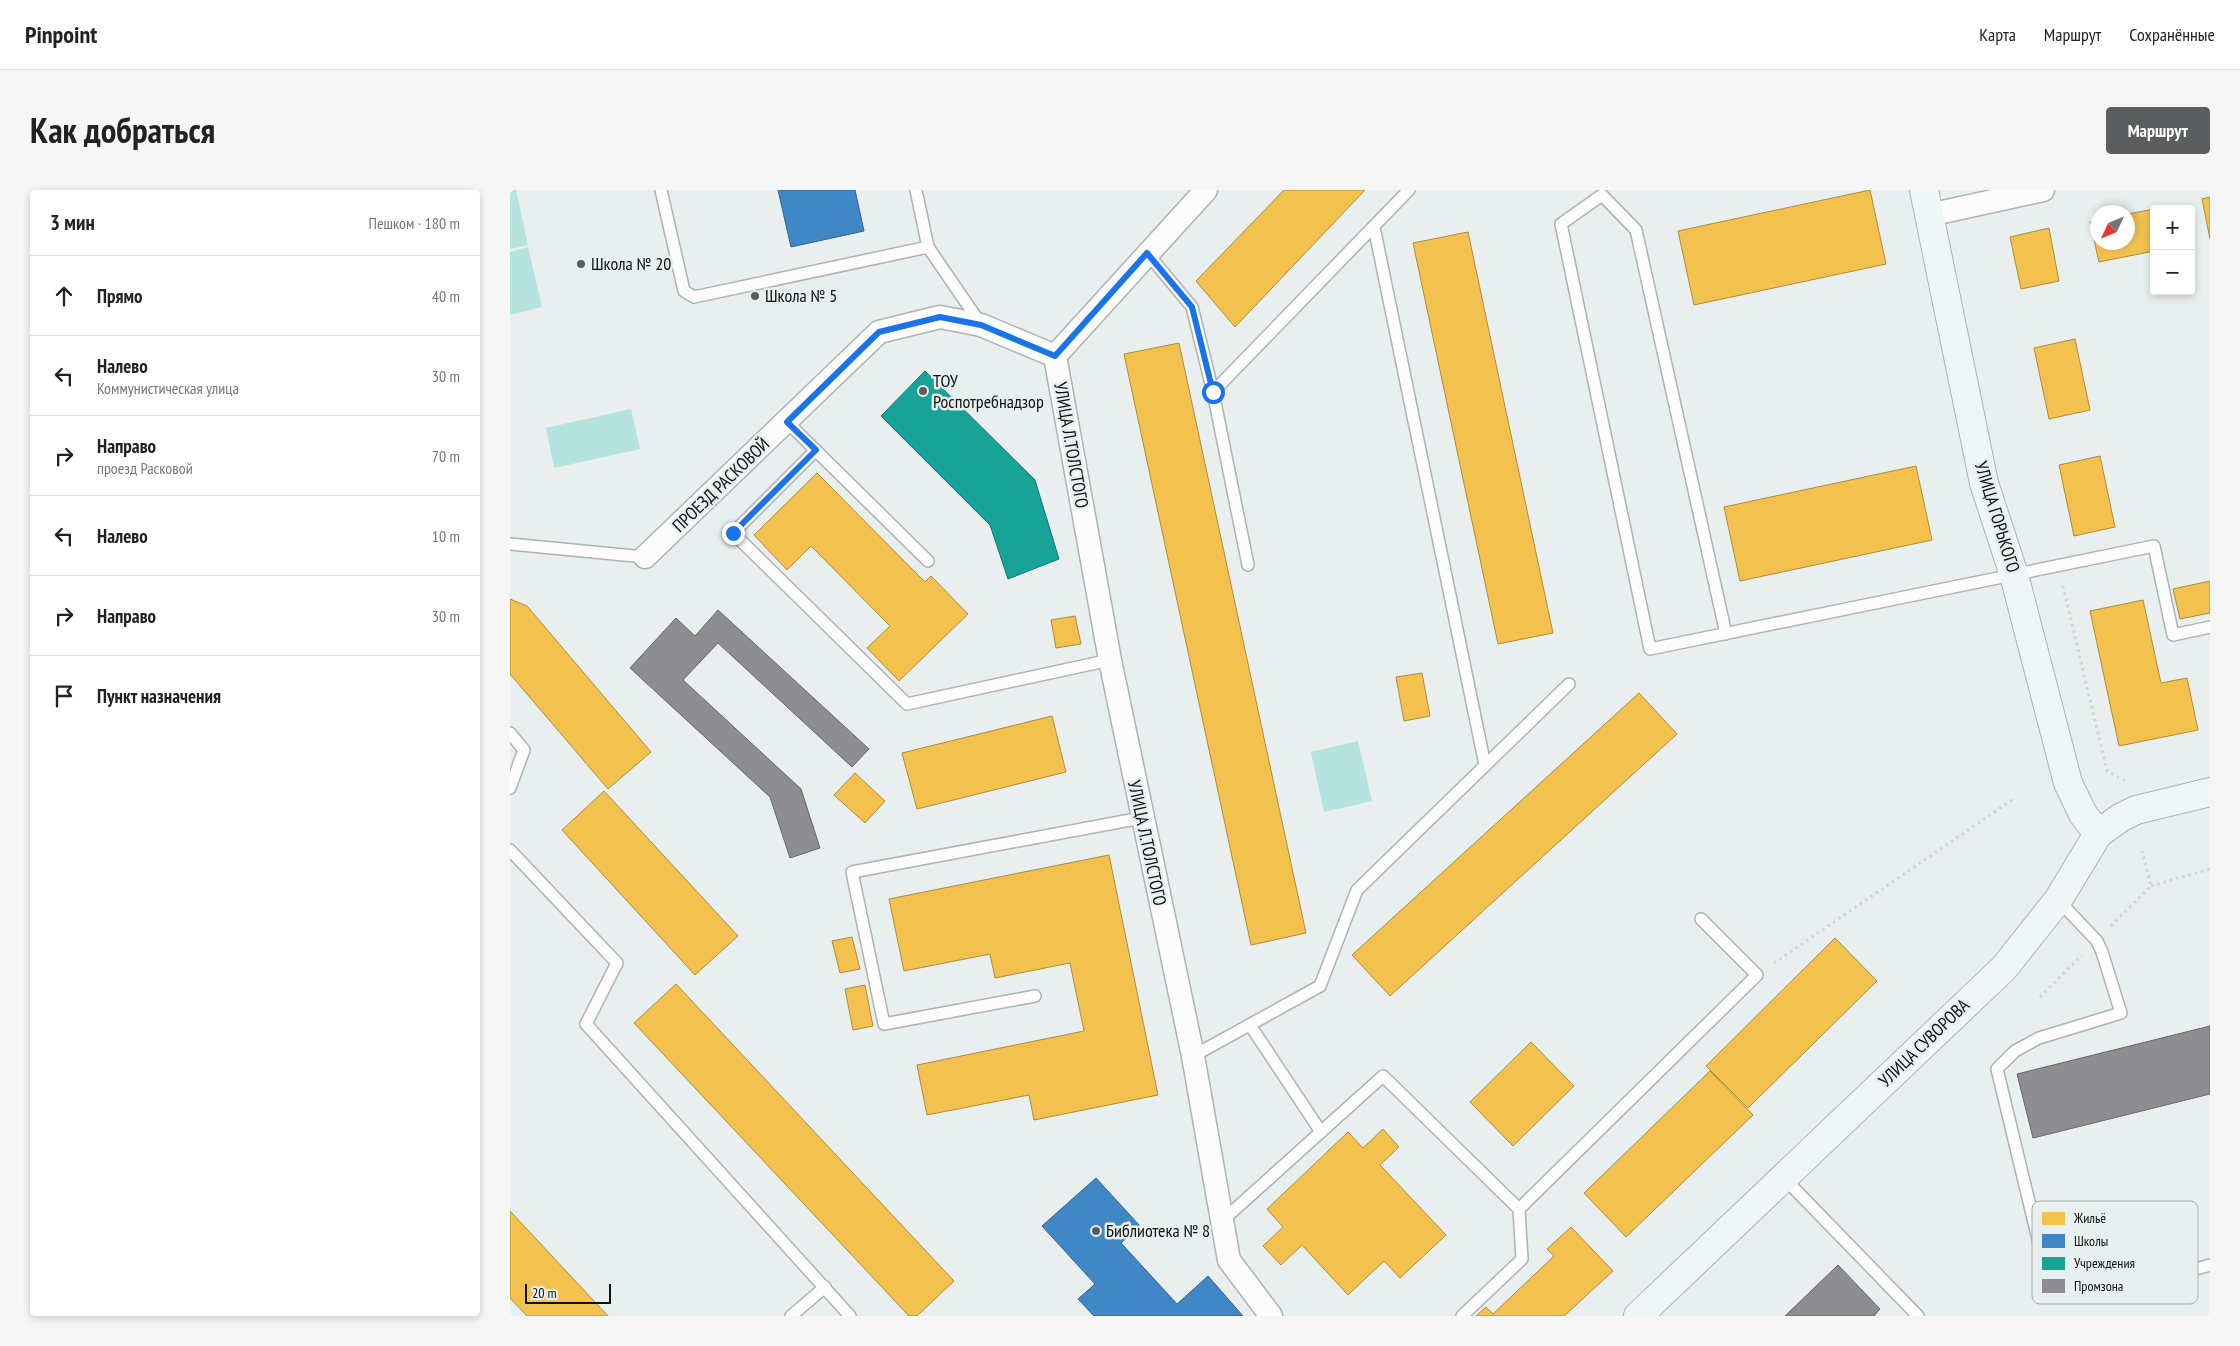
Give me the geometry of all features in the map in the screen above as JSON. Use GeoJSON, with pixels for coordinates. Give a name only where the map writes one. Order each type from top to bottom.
{"type":"FeatureCollection","features":[{"type":"Feature","properties":{"kind":"main road","name":"УЛИЦА ГОРЬКОГО"},"geometry":{"type":"LineString","coordinates":[[1926,203],[1984,483],[2014,575],[2068,783],[2083,814],[2098,834]]}},
{"type":"Feature","properties":{"kind":"main road","name":"УЛИЦА СУВОРОВА"},"geometry":{"type":"LineString","coordinates":[[1638,1316],[2004,968],[2058,900],[2098,834],[2120,818],[2136,810],[2210,792]]}},
{"type":"Feature","properties":{"kind":"street"},"geometry":{"type":"LineString","coordinates":[[1055,356],[1206,190]]}},
{"type":"Feature","properties":{"kind":"street"},"geometry":{"type":"LineString","coordinates":[[1926,203],[2043,190]]}},
{"type":"Feature","properties":{"kind":"street","name":"ПРОЕЗД РАСКОВОЙ"},"geometry":{"type":"LineString","coordinates":[[645,557],[879,332],[940,317],[981,325],[1055,356]]}},
{"type":"Feature","properties":{"kind":"street","name":"УЛИЦА Л.ТОЛСТОГО"},"geometry":{"type":"LineString","coordinates":[[1055,356],[1110,660],[1141,818],[1193,1056],[1229,1260],[1271,1316]]}},
{"type":"Feature","properties":{"kind":"lane"},"geometry":{"type":"LineString","coordinates":[[661,190],[684,291],[694,297],[928,247]]}},
{"type":"Feature","properties":{"kind":"lane"},"geometry":{"type":"LineString","coordinates":[[916,190],[928,247],[981,325]]}},
{"type":"Feature","properties":{"kind":"lane"},"geometry":{"type":"LineString","coordinates":[[1213,392],[1409,190]]}},
{"type":"Feature","properties":{"kind":"lane"},"geometry":{"type":"LineString","coordinates":[[1726,634],[1636,230],[1602,195],[1561,224],[1650,649],[1726,634],[2154,546],[2172,635],[2210,628]]}},
{"type":"Feature","properties":{"kind":"lane"},"geometry":{"type":"LineString","coordinates":[[1374,226],[1485,765]]}},
{"type":"Feature","properties":{"kind":"lane"},"geometry":{"type":"LineString","coordinates":[[1147,253],[1192,307],[1213,392],[1248,565]]}},
{"type":"Feature","properties":{"kind":"lane"},"geometry":{"type":"LineString","coordinates":[[787,422],[928,561]]}},
{"type":"Feature","properties":{"kind":"lane"},"geometry":{"type":"LineString","coordinates":[[816,450],[733,533],[907,704],[1110,660]]}},
{"type":"Feature","properties":{"kind":"lane"},"geometry":{"type":"LineString","coordinates":[[510,544],[645,557]]}},
{"type":"Feature","properties":{"kind":"lane"},"geometry":{"type":"LineString","coordinates":[[1193,1056],[1320,986],[1357,890],[1569,684]]}},
{"type":"Feature","properties":{"kind":"lane"},"geometry":{"type":"LineString","coordinates":[[510,734],[524,750],[510,788]]}},
{"type":"Feature","properties":{"kind":"lane"},"geometry":{"type":"LineString","coordinates":[[1035,996],[884,1024],[852,872],[1141,818]]}},
{"type":"Feature","properties":{"kind":"lane"},"geometry":{"type":"LineString","coordinates":[[510,850],[616,963],[586,1024],[850,1316]]}},
{"type":"Feature","properties":{"kind":"lane"},"geometry":{"type":"LineString","coordinates":[[2032,1214],[1997,1068],[2015,1051],[2038,1038],[2121,1013],[2097,941],[2058,900]]}},
{"type":"Feature","properties":{"kind":"lane"},"geometry":{"type":"LineString","coordinates":[[1519,1209],[1757,974],[1701,919]]}},
{"type":"Feature","properties":{"kind":"lane"},"geometry":{"type":"LineString","coordinates":[[1250,1024],[1320,1132]]}},
{"type":"Feature","properties":{"kind":"lane"},"geometry":{"type":"LineString","coordinates":[[1222,1221],[1383,1076],[1519,1209],[1522,1259],[1462,1316]]}},
{"type":"Feature","properties":{"kind":"lane"},"geometry":{"type":"LineString","coordinates":[[1783,1177],[1918,1316]]}},
{"type":"Feature","properties":{"kind":"lane"},"geometry":{"type":"LineString","coordinates":[[791,1316],[825,1287]]}},
{"type":"Feature","properties":{"kind":"path"},"geometry":{"type":"LineString","coordinates":[[2058,566],[2107,771],[2129,783]]}},
{"type":"Feature","properties":{"kind":"path"},"geometry":{"type":"LineString","coordinates":[[1757,974],[2015,798]]}},
{"type":"Feature","properties":{"kind":"path"},"geometry":{"type":"LineString","coordinates":[[2151,886],[2210,869]]}},
{"type":"Feature","properties":{"kind":"shaded area"},"geometry":{"type":"Polygon","coordinates":[[[510,190],[516,190],[528,245],[510,249],[510,190]]]}},
{"type":"Feature","properties":{"kind":"shaded area"},"geometry":{"type":"Polygon","coordinates":[[[528,247],[542,307],[510,315],[510,252],[528,247]]]}},
{"type":"Feature","properties":{"kind":"shaded area"},"geometry":{"type":"Polygon","coordinates":[[[631,409],[640,449],[554,468],[546,428],[631,409]]]}},
{"type":"Feature","properties":{"kind":"shaded area"},"geometry":{"type":"Polygon","coordinates":[[[1358,741],[1372,801],[1324,812],[1311,752],[1358,741]]]}},
{"type":"Feature","properties":{"kind":"building: Жильё"},"geometry":{"type":"Polygon","coordinates":[[[1284,190],[1365,190],[1235,327],[1196,281],[1284,190]]]}},
{"type":"Feature","properties":{"kind":"building: Жильё"},"geometry":{"type":"Polygon","coordinates":[[[1870,190],[1886,264],[1694,305],[1678,231],[1870,190]]]}},
{"type":"Feature","properties":{"kind":"building: Жильё"},"geometry":{"type":"Polygon","coordinates":[[[2210,197],[2210,239],[2202,199],[2210,197]]]}},
{"type":"Feature","properties":{"kind":"building: Жильё"},"geometry":{"type":"Polygon","coordinates":[[[2150,210],[2150,252],[2099,262],[2096,250],[2135,250],[2135,213],[2150,210]]]}},
{"type":"Feature","properties":{"kind":"building: Жильё"},"geometry":{"type":"Polygon","coordinates":[[[2049,228],[2059,281],[2021,289],[2010,237],[2049,228]]]}},
{"type":"Feature","properties":{"kind":"building: Жильё"},"geometry":{"type":"Polygon","coordinates":[[[1468,232],[1553,633],[1498,644],[1413,243],[1468,232]]]}},
{"type":"Feature","properties":{"kind":"building: Жильё"},"geometry":{"type":"Polygon","coordinates":[[[2075,339],[2090,410],[2049,419],[2034,348],[2075,339]]]}},
{"type":"Feature","properties":{"kind":"building: Жильё"},"geometry":{"type":"Polygon","coordinates":[[[1179,343],[1306,933],[1251,945],[1124,354],[1179,343]]]}},
{"type":"Feature","properties":{"kind":"building: Жильё"},"geometry":{"type":"Polygon","coordinates":[[[2100,456],[2115,527],[2074,536],[2059,465],[2100,456]]]}},
{"type":"Feature","properties":{"kind":"building: Жильё"},"geometry":{"type":"Polygon","coordinates":[[[1916,466],[1932,540],[1740,581],[1724,507],[1916,466]]]}},
{"type":"Feature","properties":{"kind":"building: Жильё"},"geometry":{"type":"Polygon","coordinates":[[[817,473],[925,582],[931,576],[968,614],[899,681],[867,648],[890,626],[811,546],[787,570],[754,535],[817,473]]]}},
{"type":"Feature","properties":{"kind":"building: Жильё"},"geometry":{"type":"Polygon","coordinates":[[[2210,581],[2210,613],[2180,619],[2173,589],[2210,581]]]}},
{"type":"Feature","properties":{"kind":"building: Жильё"},"geometry":{"type":"Polygon","coordinates":[[[510,599],[527,606],[651,752],[608,789],[510,674],[510,599]]]}},
{"type":"Feature","properties":{"kind":"building: Жильё"},"geometry":{"type":"Polygon","coordinates":[[[2143,600],[2161,683],[2187,678],[2198,730],[2119,746],[2090,611],[2143,600]]]}},
{"type":"Feature","properties":{"kind":"building: Жильё"},"geometry":{"type":"Polygon","coordinates":[[[1075,616],[1081,644],[1056,648],[1051,620],[1075,616]]]}},
{"type":"Feature","properties":{"kind":"building: Жильё"},"geometry":{"type":"Polygon","coordinates":[[[1422,673],[1430,716],[1404,721],[1396,677],[1422,673]]]}},
{"type":"Feature","properties":{"kind":"building: Жильё"},"geometry":{"type":"Polygon","coordinates":[[[1639,693],[1677,734],[1390,996],[1352,955],[1639,693]]]}},
{"type":"Feature","properties":{"kind":"building: Жильё"},"geometry":{"type":"Polygon","coordinates":[[[1052,716],[1066,772],[917,809],[902,753],[1052,716]]]}},
{"type":"Feature","properties":{"kind":"building: Жильё"},"geometry":{"type":"Polygon","coordinates":[[[855,773],[885,801],[865,823],[834,795],[855,773]]]}},
{"type":"Feature","properties":{"kind":"building: Жильё"},"geometry":{"type":"Polygon","coordinates":[[[604,791],[738,936],[695,975],[562,830],[604,791]]]}},
{"type":"Feature","properties":{"kind":"building: Жильё"},"geometry":{"type":"Polygon","coordinates":[[[1109,855],[1158,1095],[1034,1120],[1029,1095],[927,1115],[917,1065],[1084,1031],[1070,963],[995,978],[990,954],[904,971],[889,899],[1109,855]]]}},
{"type":"Feature","properties":{"kind":"building: Жильё"},"geometry":{"type":"Polygon","coordinates":[[[852,937],[860,969],[840,973],[832,941],[852,937]]]}},
{"type":"Feature","properties":{"kind":"building: Жильё"},"geometry":{"type":"Polygon","coordinates":[[[1835,938],[1877,981],[1748,1108],[1706,1066],[1835,938]]]}},
{"type":"Feature","properties":{"kind":"building: Жильё"},"geometry":{"type":"Polygon","coordinates":[[[676,984],[954,1281],[917,1316],[909,1316],[634,1023],[676,984]]]}},
{"type":"Feature","properties":{"kind":"building: Жильё"},"geometry":{"type":"Polygon","coordinates":[[[865,985],[873,1026],[853,1030],[845,989],[865,985]]]}},
{"type":"Feature","properties":{"kind":"building: Жильё"},"geometry":{"type":"Polygon","coordinates":[[[1531,1042],[1574,1086],[1513,1146],[1470,1102],[1531,1042]]]}},
{"type":"Feature","properties":{"kind":"building: Жильё"},"geometry":{"type":"Polygon","coordinates":[[[1710,1071],[1753,1115],[1626,1237],[1584,1193],[1710,1071]]]}},
{"type":"Feature","properties":{"kind":"building: Жильё"},"geometry":{"type":"Polygon","coordinates":[[[1383,1129],[1399,1147],[1380,1165],[1446,1235],[1400,1278],[1384,1261],[1348,1295],[1302,1245],[1281,1265],[1263,1246],[1283,1227],[1267,1209],[1348,1132],[1363,1148],[1383,1129]]]}},
{"type":"Feature","properties":{"kind":"building: Жильё"},"geometry":{"type":"Polygon","coordinates":[[[510,1211],[608,1316],[527,1316],[510,1298],[510,1211]]]}},
{"type":"Feature","properties":{"kind":"building: Жильё"},"geometry":{"type":"Polygon","coordinates":[[[1571,1227],[1613,1271],[1564,1316],[1476,1316],[1486,1307],[1493,1314],[1554,1256],[1547,1249],[1571,1227]]]}},
{"type":"Feature","properties":{"kind":"building: Школы"},"geometry":{"type":"Polygon","coordinates":[[[778,190],[855,190],[864,231],[791,247],[778,190]]]}},
{"type":"Feature","properties":{"kind":"building: Школы"},"geometry":{"type":"Polygon","coordinates":[[[1096,1178],[1140,1226],[1121,1243],[1177,1304],[1208,1276],[1243,1316],[1094,1316],[1078,1299],[1095,1284],[1042,1226],[1096,1178]]]}},
{"type":"Feature","properties":{"kind":"building: Учреждения"},"geometry":{"type":"Polygon","coordinates":[[[925,371],[1035,480],[1059,559],[1008,579],[990,525],[881,416],[925,371]]]}},
{"type":"Feature","properties":{"kind":"building: Промзона"},"geometry":{"type":"Polygon","coordinates":[[[718,610],[869,749],[852,767],[718,643],[683,680],[801,789],[820,848],[790,858],[770,797],[630,668],[676,618],[695,636],[718,610]]]}},
{"type":"Feature","properties":{"kind":"building: Промзона"},"geometry":{"type":"Polygon","coordinates":[[[2210,1026],[2210,1094],[2033,1138],[2017,1074],[2210,1026]]]}},
{"type":"Feature","properties":{"kind":"building: Промзона"},"geometry":{"type":"Polygon","coordinates":[[[1838,1265],[1880,1309],[1874,1316],[1785,1316],[1838,1265]]]}},
{"type":"Feature","properties":{"kind":"place","name":"Школа № 20"},"geometry":{"type":"Point","coordinates":[581,264]}},
{"type":"Feature","properties":{"kind":"place","name":"Школа № 5"},"geometry":{"type":"Point","coordinates":[755,296]}},
{"type":"Feature","properties":{"kind":"place","name":"ТОУ Роспотребнадзор"},"geometry":{"type":"Point","coordinates":[923,391]}},
{"type":"Feature","properties":{"kind":"place","name":"Библиотека № 8"},"geometry":{"type":"Point","coordinates":[1096,1231]}},
{"type":"Feature","properties":{"kind":"route"},"geometry":{"type":"LineString","coordinates":[[733,533],[816,450],[787,422],[879,332],[940,317],[981,325],[1055,356],[1147,253],[1192,307],[1213,392]]}}]}
